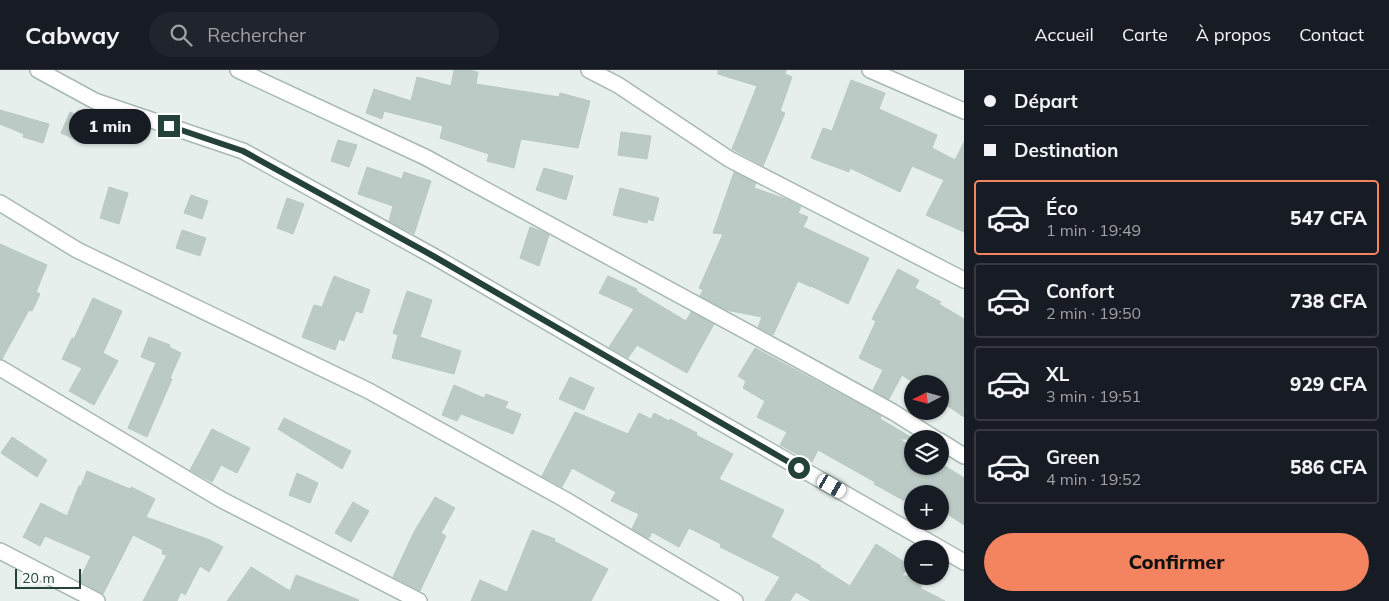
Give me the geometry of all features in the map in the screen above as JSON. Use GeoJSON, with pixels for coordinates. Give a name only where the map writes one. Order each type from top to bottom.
{"type":"FeatureCollection","features":[{"type":"Feature","properties":{"kind":"street"},"geometry":{"type":"LineString","coordinates":[[38,70],[95,101],[243,151],[435,257],[666,392],[964,562]]}},
{"type":"Feature","properties":{"kind":"street"},"geometry":{"type":"LineString","coordinates":[[238,70],[425,157],[794,357],[921,430]]}},
{"type":"Feature","properties":{"kind":"street"},"geometry":{"type":"LineString","coordinates":[[590,70],[618,85],[729,160],[964,280]]}},
{"type":"Feature","properties":{"kind":"street"},"geometry":{"type":"LineString","coordinates":[[870,70],[964,111]]}},
{"type":"Feature","properties":{"kind":"street"},"geometry":{"type":"LineString","coordinates":[[0,203],[77,250],[369,391],[564,500],[735,601]]}},
{"type":"Feature","properties":{"kind":"street"},"geometry":{"type":"LineString","coordinates":[[0,368],[222,500],[419,601]]}},
{"type":"Feature","properties":{"kind":"street"},"geometry":{"type":"LineString","coordinates":[[949,447],[964,456]]}},
{"type":"Feature","properties":{"kind":"street"},"geometry":{"type":"LineString","coordinates":[[0,551],[97,601]]}},
{"type":"Feature","properties":{"kind":"building"},"geometry":{"type":"Polygon","coordinates":[[[454,70],[478,72],[476,84],[559,97],[560,93],[590,101],[578,148],[521,139],[514,168],[487,161],[489,154],[440,138],[443,126],[384,111],[382,119],[366,113],[374,89],[411,101],[417,77],[451,86],[454,70]]]}},
{"type":"Feature","properties":{"kind":"building"},"geometry":{"type":"Polygon","coordinates":[[[718,70],[786,70],[785,74],[792,77],[780,111],[785,113],[763,166],[732,149],[757,86],[718,74],[718,70]]]}},
{"type":"Feature","properties":{"kind":"building"},"geometry":{"type":"Polygon","coordinates":[[[851,80],[885,93],[879,109],[937,135],[932,148],[955,160],[964,142],[964,232],[926,215],[944,180],[912,166],[900,192],[850,168],[849,172],[811,158],[823,128],[832,131],[851,80]]]}},
{"type":"Feature","properties":{"kind":"building"},"geometry":{"type":"Polygon","coordinates":[[[0,110],[49,124],[43,143],[23,137],[24,134],[0,124],[0,110]]]}},
{"type":"Feature","properties":{"kind":"building"},"geometry":{"type":"Polygon","coordinates":[[[70,112],[90,120],[81,142],[61,133],[70,112]]]}},
{"type":"Feature","properties":{"kind":"building"},"geometry":{"type":"Polygon","coordinates":[[[621,132],[651,136],[647,159],[618,155],[621,132]]]}},
{"type":"Feature","properties":{"kind":"building"},"geometry":{"type":"Polygon","coordinates":[[[338,140],[357,145],[349,167],[331,161],[338,140]]]}},
{"type":"Feature","properties":{"kind":"building"},"geometry":{"type":"Polygon","coordinates":[[[367,167],[402,179],[404,172],[431,181],[414,234],[389,221],[393,206],[358,194],[367,167]]]}},
{"type":"Feature","properties":{"kind":"building"},"geometry":{"type":"Polygon","coordinates":[[[544,168],[573,176],[566,200],[536,190],[544,168]]]}},
{"type":"Feature","properties":{"kind":"building"},"geometry":{"type":"Polygon","coordinates":[[[734,172],[756,183],[754,188],[786,199],[801,207],[798,213],[808,217],[803,227],[869,258],[848,304],[798,281],[773,335],[758,327],[762,317],[726,310],[700,296],[703,290],[699,288],[723,234],[713,233],[734,172]]]}},
{"type":"Feature","properties":{"kind":"building"},"geometry":{"type":"Polygon","coordinates":[[[109,187],[128,193],[119,224],[100,218],[109,187]]]}},
{"type":"Feature","properties":{"kind":"building"},"geometry":{"type":"Polygon","coordinates":[[[620,188],[659,198],[653,221],[648,219],[647,223],[613,215],[620,188]]]}},
{"type":"Feature","properties":{"kind":"building"},"geometry":{"type":"Polygon","coordinates":[[[191,195],[208,201],[202,219],[184,213],[191,195]]]}},
{"type":"Feature","properties":{"kind":"building"},"geometry":{"type":"Polygon","coordinates":[[[287,198],[304,204],[293,234],[277,228],[287,198]]]}},
{"type":"Feature","properties":{"kind":"building"},"geometry":{"type":"Polygon","coordinates":[[[530,227],[549,235],[539,266],[520,258],[530,227]]]}},
{"type":"Feature","properties":{"kind":"building"},"geometry":{"type":"Polygon","coordinates":[[[182,230],[206,238],[200,256],[176,248],[182,230]]]}},
{"type":"Feature","properties":{"kind":"building"},"geometry":{"type":"Polygon","coordinates":[[[0,244],[47,265],[36,292],[40,294],[32,311],[29,310],[2,359],[0,359],[0,244]]]}},
{"type":"Feature","properties":{"kind":"building"},"geometry":{"type":"Polygon","coordinates":[[[898,269],[919,280],[915,288],[941,302],[939,304],[964,319],[964,417],[949,407],[949,375],[902,375],[889,399],[873,390],[883,370],[859,358],[876,321],[872,319],[898,269]]]}},
{"type":"Feature","properties":{"kind":"building"},"geometry":{"type":"Polygon","coordinates":[[[334,276],[370,290],[362,313],[356,311],[344,341],[339,339],[335,350],[302,337],[314,305],[322,307],[334,276]]]}},
{"type":"Feature","properties":{"kind":"building"},"geometry":{"type":"Polygon","coordinates":[[[608,276],[637,289],[636,291],[686,321],[691,312],[714,324],[687,373],[637,345],[628,358],[609,347],[634,309],[599,293],[608,276]]]}},
{"type":"Feature","properties":{"kind":"building"},"geometry":{"type":"Polygon","coordinates":[[[407,291],[432,300],[420,337],[461,351],[454,374],[392,358],[398,335],[393,333],[407,291]]]}},
{"type":"Feature","properties":{"kind":"building"},"geometry":{"type":"Polygon","coordinates":[[[93,298],[122,311],[103,353],[118,361],[94,405],[69,391],[82,368],[62,359],[72,338],[74,339],[93,298]]]}},
{"type":"Feature","properties":{"kind":"building"},"geometry":{"type":"Polygon","coordinates":[[[149,337],[170,345],[169,347],[181,353],[147,437],[128,428],[156,363],[141,357],[149,337]]]}},
{"type":"Feature","properties":{"kind":"building"},"geometry":{"type":"Polygon","coordinates":[[[755,348],[881,416],[880,419],[904,433],[904,439],[899,439],[904,442],[904,475],[949,475],[949,469],[964,478],[964,525],[949,515],[949,485],[904,485],[904,501],[818,450],[812,462],[780,445],[787,432],[757,417],[765,401],[743,388],[746,381],[738,376],[755,348]]]}},
{"type":"Feature","properties":{"kind":"building"},"geometry":{"type":"Polygon","coordinates":[[[570,377],[594,388],[584,410],[559,399],[570,377]]]}},
{"type":"Feature","properties":{"kind":"building"},"geometry":{"type":"Polygon","coordinates":[[[454,385],[484,398],[486,394],[508,402],[505,408],[521,414],[513,434],[461,414],[457,421],[442,415],[454,385]]]}},
{"type":"Feature","properties":{"kind":"building"},"geometry":{"type":"Polygon","coordinates":[[[575,412],[628,434],[639,413],[651,419],[654,413],[697,433],[696,435],[733,454],[719,479],[784,510],[771,537],[821,566],[850,586],[876,544],[904,562],[904,573],[902,576],[904,576],[904,585],[922,585],[920,588],[945,601],[811,601],[796,592],[790,601],[765,601],[780,577],[720,547],[721,544],[689,528],[679,547],[652,532],[649,538],[647,538],[632,529],[639,514],[611,501],[616,492],[572,468],[562,487],[542,476],[575,412]]]}},
{"type":"Feature","properties":{"kind":"building"},"geometry":{"type":"Polygon","coordinates":[[[284,418],[351,451],[342,469],[278,429],[284,418]]]}},
{"type":"Feature","properties":{"kind":"building"},"geometry":{"type":"Polygon","coordinates":[[[212,429],[250,448],[237,473],[221,465],[212,482],[190,470],[212,429]]]}},
{"type":"Feature","properties":{"kind":"building"},"geometry":{"type":"Polygon","coordinates":[[[12,437],[47,460],[37,477],[1,453],[12,437]]]}},
{"type":"Feature","properties":{"kind":"building"},"geometry":{"type":"Polygon","coordinates":[[[87,471],[130,489],[131,487],[155,499],[146,517],[210,540],[223,547],[209,572],[200,566],[185,595],[181,592],[177,601],[143,601],[167,555],[162,554],[163,550],[133,535],[103,594],[79,581],[91,556],[45,536],[40,546],[23,537],[41,503],[67,516],[87,471]]]}},
{"type":"Feature","properties":{"kind":"building"},"geometry":{"type":"Polygon","coordinates":[[[297,473],[318,483],[310,503],[289,495],[297,473]]]}},
{"type":"Feature","properties":{"kind":"building"},"geometry":{"type":"Polygon","coordinates":[[[435,497],[455,508],[441,533],[446,536],[420,591],[393,577],[414,532],[435,497]]]}},
{"type":"Feature","properties":{"kind":"building"},"geometry":{"type":"Polygon","coordinates":[[[353,502],[369,511],[351,542],[335,533],[353,502]]]}},
{"type":"Feature","properties":{"kind":"building"},"geometry":{"type":"Polygon","coordinates":[[[532,530],[555,539],[554,541],[608,569],[591,601],[471,601],[480,580],[507,592],[532,530]]]}},
{"type":"Feature","properties":{"kind":"building"},"geometry":{"type":"Polygon","coordinates":[[[251,567],[290,591],[296,575],[359,600],[227,601],[251,567]]]}},
{"type":"Feature","properties":{"kind":"route"},"geometry":{"type":"LineString","coordinates":[[169,126],[243,151],[435,257],[799,468]]}}]}
